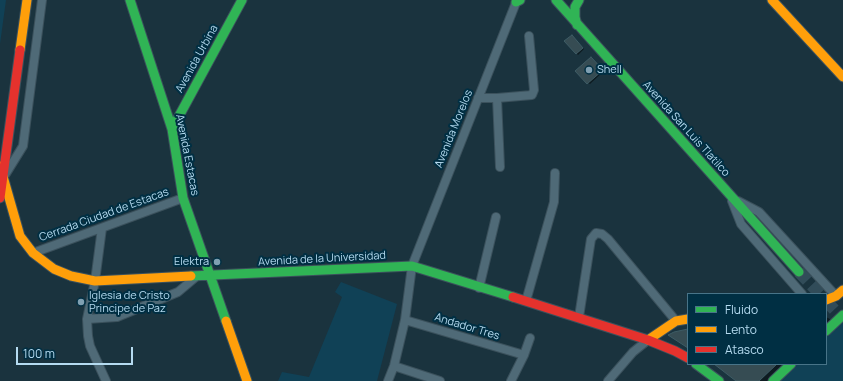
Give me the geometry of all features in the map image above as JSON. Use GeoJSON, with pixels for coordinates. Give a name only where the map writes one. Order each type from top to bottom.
{"type":"FeatureCollection","features":[{"type":"Feature","properties":{"kind":"main road"},"geometry":{"type":"LineString","coordinates":[[0,198],[27,0]]}},
{"type":"Feature","properties":{"kind":"main road","name":"Avenida Estacas"},"geometry":{"type":"LineString","coordinates":[[130,0],[172,129],[182,198],[211,276],[247,381]]}},
{"type":"Feature","properties":{"kind":"main road","name":"Avenida Urbina"},"geometry":{"type":"LineString","coordinates":[[172,129],[242,0]]}},
{"type":"Feature","properties":{"kind":"main road","name":"Avenida San Luis Tlatilco"},"geometry":{"type":"LineString","coordinates":[[556,0],[730,196],[800,272]]}},
{"type":"Feature","properties":{"kind":"main road"},"geometry":{"type":"LineString","coordinates":[[578,26],[575,17],[575,7],[579,0]]}},
{"type":"Feature","properties":{"kind":"main road"},"geometry":{"type":"LineString","coordinates":[[772,0],[843,77]]}},
{"type":"Feature","properties":{"kind":"main road"},"geometry":{"type":"LineString","coordinates":[[0,166],[4,176]]}},
{"type":"Feature","properties":{"kind":"main road","name":"Avenida de la Universidad"},"geometry":{"type":"LineString","coordinates":[[4,176],[20,236],[32,253],[54,269],[71,276],[95,281],[412,266],[479,288],[579,317],[648,340],[687,357]]}},
{"type":"Feature","properties":{"kind":"main road"},"geometry":{"type":"LineString","coordinates":[[827,300],[840,293]]}},
{"type":"Feature","properties":{"kind":"main road"},"geometry":{"type":"LineString","coordinates":[[827,330],[843,314]]}},
{"type":"Feature","properties":{"kind":"main road"},"geometry":{"type":"LineString","coordinates":[[648,340],[676,321],[687,319]]}},
{"type":"Feature","properties":{"kind":"main road"},"geometry":{"type":"LineString","coordinates":[[697,365],[719,381]]}},
{"type":"Feature","properties":{"kind":"main road"},"geometry":{"type":"LineString","coordinates":[[773,381],[790,365]]}},
{"type":"Feature","properties":{"kind":"street"},"geometry":{"type":"LineString","coordinates":[[4,176],[23,146],[42,0]]}},
{"type":"Feature","properties":{"kind":"street","name":"Avenida Morelos"},"geometry":{"type":"LineString","coordinates":[[388,381],[394,366],[405,320],[412,266],[518,1]]}},
{"type":"Feature","properties":{"kind":"street"},"geometry":{"type":"LineString","coordinates":[[478,98],[529,96],[534,93],[529,36]]}},
{"type":"Feature","properties":{"kind":"street"},"geometry":{"type":"LineString","coordinates":[[497,98],[500,167]]}},
{"type":"Feature","properties":{"kind":"street"},"geometry":{"type":"LineString","coordinates":[[526,301],[554,202],[555,173]]}},
{"type":"Feature","properties":{"kind":"street"},"geometry":{"type":"LineString","coordinates":[[730,196],[759,212],[840,293]]}},
{"type":"Feature","properties":{"kind":"street"},"geometry":{"type":"LineString","coordinates":[[730,196],[741,224],[801,293]]}},
{"type":"Feature","properties":{"kind":"street","name":"Cerrada Ciudad de Estacas"},"geometry":{"type":"LineString","coordinates":[[32,253],[182,198]]}},
{"type":"Feature","properties":{"kind":"street"},"geometry":{"type":"LineString","coordinates":[[479,288],[496,217]]}},
{"type":"Feature","properties":{"kind":"street"},"geometry":{"type":"LineString","coordinates":[[102,228],[95,281],[87,319],[90,346],[106,381]]}},
{"type":"Feature","properties":{"kind":"street"},"geometry":{"type":"LineString","coordinates":[[579,317],[591,239],[596,233],[602,234],[608,239],[676,321]]}},
{"type":"Feature","properties":{"kind":"street"},"geometry":{"type":"LineString","coordinates":[[87,319],[117,317],[178,292],[197,276]]}},
{"type":"Feature","properties":{"kind":"street","name":"Andador Tres"},"geometry":{"type":"LineString","coordinates":[[405,320],[524,355]]}},
{"type":"Feature","properties":{"kind":"street"},"geometry":{"type":"LineString","coordinates":[[511,381],[524,355],[530,338]]}},
{"type":"Feature","properties":{"kind":"street"},"geometry":{"type":"LineString","coordinates":[[608,381],[633,352],[648,340]]}},
{"type":"Feature","properties":{"kind":"street"},"geometry":{"type":"LineString","coordinates":[[394,366],[440,381]]}},
{"type":"Feature","properties":{"kind":"shaded area"},"geometry":{"type":"Polygon","coordinates":[[[0,0],[6,0],[0,44],[0,0]]]}},
{"type":"Feature","properties":{"kind":"shaded area"},"geometry":{"type":"Polygon","coordinates":[[[341,282],[397,304],[377,381],[278,381],[282,372],[309,377],[342,297],[335,292],[341,282]]]}},
{"type":"Feature","properties":{"kind":"shaded area"},"geometry":{"type":"Polygon","coordinates":[[[843,320],[843,381],[780,381],[796,365],[827,365],[827,336],[843,320]]]}},
{"type":"Feature","properties":{"kind":"building","name":"Shell"},"geometry":{"type":"Polygon","coordinates":[[[572,35],[583,48],[576,54],[564,41],[572,35]]]}},
{"type":"Feature","properties":{"kind":"building","name":"Shell"},"geometry":{"type":"Polygon","coordinates":[[[591,57],[603,70],[587,84],[575,71],[591,57]]]}},
{"type":"Feature","properties":{"kind":"building"},"geometry":{"type":"Polygon","coordinates":[[[687,329],[687,347],[668,335],[687,329]]]}},
{"type":"Feature","properties":{"kind":"building"},"geometry":{"type":"Polygon","coordinates":[[[715,365],[776,365],[759,381],[736,381],[715,365]]]}},
{"type":"Feature","properties":{"kind":"tunnel"},"geometry":{"type":"LineString","coordinates":[[799,272],[819,293]]}},
{"type":"Feature","properties":{"kind":"tunnel"},"geometry":{"type":"LineString","coordinates":[[827,302],[843,319]]}},
{"type":"Feature","properties":{"kind":"traffic: fast"},"geometry":{"type":"LineString","coordinates":[[130,0],[172,129],[183,198],[226,321]]}},
{"type":"Feature","properties":{"kind":"traffic: fast"},"geometry":{"type":"LineString","coordinates":[[172,129],[242,0]]}},
{"type":"Feature","properties":{"kind":"traffic: fast"},"geometry":{"type":"LineString","coordinates":[[516,2],[520,0]]}},
{"type":"Feature","properties":{"kind":"traffic: fast"},"geometry":{"type":"LineString","coordinates":[[556,0],[799,272]]}},
{"type":"Feature","properties":{"kind":"traffic: fast"},"geometry":{"type":"LineString","coordinates":[[577,25],[575,7],[579,0]]}},
{"type":"Feature","properties":{"kind":"traffic: fast"},"geometry":{"type":"LineString","coordinates":[[191,276],[412,266],[513,297]]}},
{"type":"Feature","properties":{"kind":"traffic: fast"},"geometry":{"type":"LineString","coordinates":[[827,330],[843,315]]}},
{"type":"Feature","properties":{"kind":"traffic: fast"},"geometry":{"type":"LineString","coordinates":[[697,365],[719,381]]}},
{"type":"Feature","properties":{"kind":"traffic: fast"},"geometry":{"type":"LineString","coordinates":[[773,381],[790,365]]}},
{"type":"Feature","properties":{"kind":"traffic: slow"},"geometry":{"type":"LineString","coordinates":[[20,50],[27,0]]}},
{"type":"Feature","properties":{"kind":"traffic: slow"},"geometry":{"type":"LineString","coordinates":[[772,0],[843,77]]}},
{"type":"Feature","properties":{"kind":"traffic: slow"},"geometry":{"type":"LineString","coordinates":[[0,166],[20,236],[33,253],[54,269],[71,276],[95,281],[191,276]]}},
{"type":"Feature","properties":{"kind":"traffic: slow"},"geometry":{"type":"LineString","coordinates":[[827,300],[836,296],[843,290]]}},
{"type":"Feature","properties":{"kind":"traffic: slow"},"geometry":{"type":"LineString","coordinates":[[648,340],[676,321],[687,319]]}},
{"type":"Feature","properties":{"kind":"traffic: slow"},"geometry":{"type":"LineString","coordinates":[[226,321],[247,381]]}},
{"type":"Feature","properties":{"kind":"traffic: jam"},"geometry":{"type":"LineString","coordinates":[[0,198],[20,50]]}},
{"type":"Feature","properties":{"kind":"traffic: jam"},"geometry":{"type":"LineString","coordinates":[[513,297],[648,340],[687,357]]}},
{"type":"Feature","properties":{"kind":"place","name":"Shell"},"geometry":{"type":"Point","coordinates":[589,70]}},
{"type":"Feature","properties":{"kind":"place","name":"Elektra"},"geometry":{"type":"Point","coordinates":[217,262]}},
{"type":"Feature","properties":{"kind":"place","name":"Iglesia de Cristo Principe de Paz"},"geometry":{"type":"Point","coordinates":[81,302]}}]}
